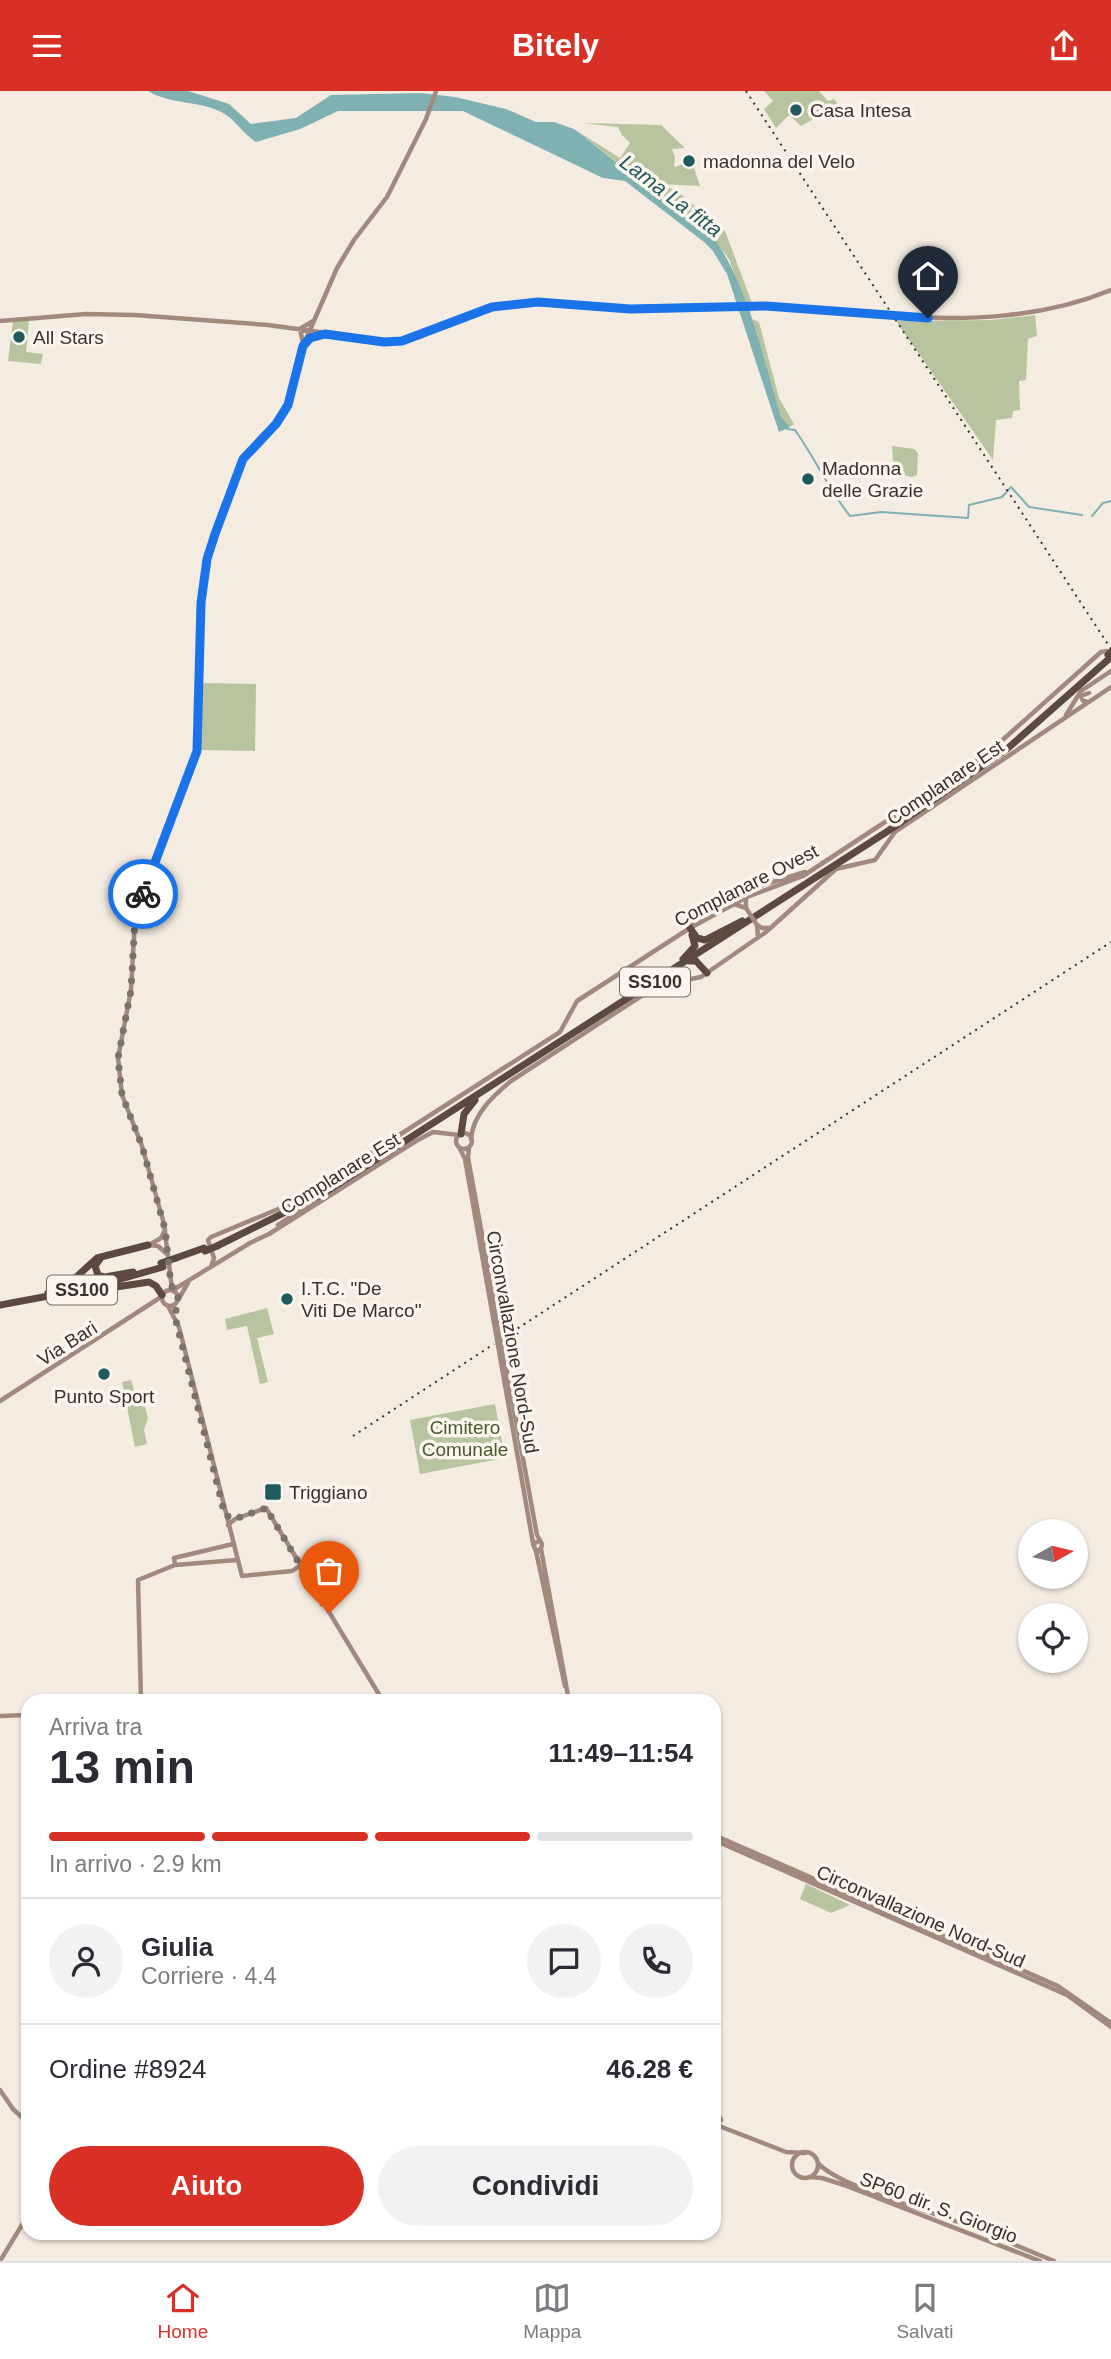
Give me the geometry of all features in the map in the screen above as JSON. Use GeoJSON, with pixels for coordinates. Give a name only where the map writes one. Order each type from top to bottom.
{"type":"FeatureCollection","features":[{"type":"Feature","properties":{"kind":"highway","name":"SS100"},"geometry":{"type":"LineString","coordinates":[[22,1301],[86,1289],[162,1265],[288,1213],[328,1190],[503,1079],[1004,748],[1110,656]]}},
{"type":"Feature","properties":{"kind":"highway","name":"SS100"},"geometry":{"type":"LineString","coordinates":[[211,1247],[321,1190],[683,961],[700,953],[976,772],[1036,725],[1110,656]]}},
{"type":"Feature","properties":{"kind":"highway","name":"SS100"},"geometry":{"type":"LineString","coordinates":[[690,928],[699,939],[708,940],[746,920]]}},
{"type":"Feature","properties":{"kind":"highway","name":"SS100"},"geometry":{"type":"LineString","coordinates":[[683,961],[696,943],[690,928]]}},
{"type":"Feature","properties":{"kind":"highway","name":"SS100"},"geometry":{"type":"LineString","coordinates":[[700,953],[707,973]]}},
{"type":"Feature","properties":{"kind":"highway","name":"SS100"},"geometry":{"type":"LineString","coordinates":[[683,961],[696,961],[707,973]]}},
{"type":"Feature","properties":{"kind":"highway","name":"SS100"},"geometry":{"type":"LineString","coordinates":[[462,1134],[463,1119],[468,1106],[503,1079]]}},
{"type":"Feature","properties":{"kind":"highway","name":"SS100"},"geometry":{"type":"LineString","coordinates":[[48,1293],[72,1281],[97,1258],[148,1245]]}},
{"type":"Feature","properties":{"kind":"highway","name":"SS100"},"geometry":{"type":"LineString","coordinates":[[106,1256],[96,1262],[98,1275],[105,1277],[133,1272]]}},
{"type":"Feature","properties":{"kind":"highway","name":"SS100"},"geometry":{"type":"LineString","coordinates":[[0,1303],[162,1265]]}},
{"type":"Feature","properties":{"kind":"highway","name":"SS100"},"geometry":{"type":"LineString","coordinates":[[0,1303],[149,1282],[156,1286],[162,1295]]}},
{"type":"Feature","properties":{"kind":"main road"},"geometry":{"type":"LineString","coordinates":[[303,346],[345,255],[393,186],[426,119],[436,91]]}},
{"type":"Feature","properties":{"kind":"main road"},"geometry":{"type":"LineString","coordinates":[[0,321],[109,314],[300,329],[384,342],[402,341],[492,307],[538,302],[630,309],[746,306],[893,316],[978,318],[1060,307],[1111,290]]}},
{"type":"Feature","properties":{"kind":"main road"},"geometry":{"type":"LineString","coordinates":[[300,329],[316,318]]}},
{"type":"Feature","properties":{"kind":"main road"},"geometry":{"type":"LineString","coordinates":[[316,318],[318,329],[325,334]]}},
{"type":"Feature","properties":{"kind":"main road"},"geometry":{"type":"LineString","coordinates":[[300,329],[304,339],[303,346],[288,405],[276,424],[243,459],[205,568],[201,603],[197,751],[156,855],[135,919],[131,990],[118,1058],[122,1095],[142,1146],[168,1243],[175,1259],[162,1295],[175,1317],[242,1576],[292,1571],[301,1565]]}},
{"type":"Feature","properties":{"kind":"main road"},"geometry":{"type":"LineString","coordinates":[[303,346],[310,338],[325,334]]}},
{"type":"Feature","properties":{"kind":"main road","name":"Complanare Ovest"},"geometry":{"type":"LineString","coordinates":[[211,1247],[211,1237],[283,1207],[318,1187],[560,1032],[577,1001],[690,928],[747,897],[810,871],[970,766],[1101,652],[1107,651],[1110,656]]}},
{"type":"Feature","properties":{"kind":"main road"},"geometry":{"type":"LineString","coordinates":[[1063,718],[1077,695],[1111,671]]}},
{"type":"Feature","properties":{"kind":"main road"},"geometry":{"type":"LineString","coordinates":[[1089,685],[1090,693]]}},
{"type":"Feature","properties":{"kind":"main road","name":"Complanare Est"},"geometry":{"type":"LineString","coordinates":[[471,1139],[474,1122],[495,1094],[511,1081],[592,1026],[655,988],[695,980],[707,973],[771,927],[836,869],[875,860],[895,832],[1111,687]]}},
{"type":"Feature","properties":{"kind":"main road"},"geometry":{"type":"LineString","coordinates":[[1088,702],[1083,701],[1081,696],[1101,694]]}},
{"type":"Feature","properties":{"kind":"main road"},"geometry":{"type":"LineString","coordinates":[[690,928],[691,923],[737,893],[810,871]]}},
{"type":"Feature","properties":{"kind":"main road"},"geometry":{"type":"LineString","coordinates":[[747,897],[746,908],[757,925],[762,928],[771,927]]}},
{"type":"Feature","properties":{"kind":"main road"},"geometry":{"type":"LineString","coordinates":[[734,904],[746,908]]}},
{"type":"Feature","properties":{"kind":"main road"},"geometry":{"type":"LineString","coordinates":[[757,925],[758,937]]}},
{"type":"Feature","properties":{"kind":"main road"},"geometry":{"type":"LineString","coordinates":[[458,1145],[462,1134],[474,1122]]}},
{"type":"Feature","properties":{"kind":"main road","name":"Complanare Est"},"geometry":{"type":"LineString","coordinates":[[250,1243],[269,1234],[416,1141],[433,1132],[446,1133]]}},
{"type":"Feature","properties":{"kind":"main road"},"geometry":{"type":"LineString","coordinates":[[446,1133],[462,1134],[471,1139]]}},
{"type":"Feature","properties":{"kind":"main road"},"geometry":{"type":"LineString","coordinates":[[446,1133],[458,1145],[469,1147]]}},
{"type":"Feature","properties":{"kind":"main road","name":"Circonvallazione Nord-Sud"},"geometry":{"type":"LineString","coordinates":[[471,1139],[468,1158],[536,1542]]}},
{"type":"Feature","properties":{"kind":"main road","name":"Circonvallazione Nord-Sud"},"geometry":{"type":"LineString","coordinates":[[458,1145],[465,1159],[536,1542]]}},
{"type":"Feature","properties":{"kind":"main road"},"geometry":{"type":"LineString","coordinates":[[250,1243],[328,1190]]}},
{"type":"Feature","properties":{"kind":"main road"},"geometry":{"type":"LineString","coordinates":[[158,1243],[165,1229]]}},
{"type":"Feature","properties":{"kind":"main road"},"geometry":{"type":"LineString","coordinates":[[158,1243],[175,1259]]}},
{"type":"Feature","properties":{"kind":"main road"},"geometry":{"type":"LineString","coordinates":[[148,1245],[168,1243]]}},
{"type":"Feature","properties":{"kind":"main road","name":"Via Bari"},"geometry":{"type":"LineString","coordinates":[[0,1401],[148,1307],[162,1295],[250,1243]]}},
{"type":"Feature","properties":{"kind":"main road"},"geometry":{"type":"LineString","coordinates":[[211,1247],[224,1259]]}},
{"type":"Feature","properties":{"kind":"main road"},"geometry":{"type":"LineString","coordinates":[[211,1247],[211,1267]]}},
{"type":"Feature","properties":{"kind":"main road"},"geometry":{"type":"LineString","coordinates":[[169,1273],[173,1290],[177,1294],[175,1317]]}},
{"type":"Feature","properties":{"kind":"main road"},"geometry":{"type":"LineString","coordinates":[[148,1307],[177,1301],[191,1280]]}},
{"type":"Feature","properties":{"kind":"main road"},"geometry":{"type":"LineString","coordinates":[[227,1525],[235,1519],[266,1508],[379,1694]]}},
{"type":"Feature","properties":{"kind":"main road"},"geometry":{"type":"LineString","coordinates":[[225,1515],[235,1519]]}},
{"type":"Feature","properties":{"kind":"main road"},"geometry":{"type":"LineString","coordinates":[[536,1542],[542,1544],[539,1550],[561,1678],[568,1694]]}},
{"type":"Feature","properties":{"kind":"main road"},"geometry":{"type":"LineString","coordinates":[[175,1565],[174,1558],[233,1544]]}},
{"type":"Feature","properties":{"kind":"main road"},"geometry":{"type":"LineString","coordinates":[[539,1550],[568,1694]]}},
{"type":"Feature","properties":{"kind":"main road"},"geometry":{"type":"LineString","coordinates":[[141,1694],[138,1580],[175,1565],[237,1560]]}},
{"type":"Feature","properties":{"kind":"main road"},"geometry":{"type":"LineString","coordinates":[[0,1716],[21,1715]]}},
{"type":"Feature","properties":{"kind":"main road","name":"Circonvallazione Nord-Sud"},"geometry":{"type":"LineString","coordinates":[[721,1841],[1067,1995],[1111,2025]]}},
{"type":"Feature","properties":{"kind":"main road"},"geometry":{"type":"LineString","coordinates":[[0,2090],[21,2116]]}},
{"type":"Feature","properties":{"kind":"main road"},"geometry":{"type":"LineString","coordinates":[[721,2120],[729,2130]]}},
{"type":"Feature","properties":{"kind":"main road"},"geometry":{"type":"LineString","coordinates":[[721,2127],[779,2150],[812,2154],[829,2173],[1054,2261]]}},
{"type":"Feature","properties":{"kind":"main road"},"geometry":{"type":"LineString","coordinates":[[779,2150],[801,2177],[810,2177],[817,2170],[818,2163]]}},
{"type":"Feature","properties":{"kind":"main road"},"geometry":{"type":"LineString","coordinates":[[793,2168],[795,2158],[804,2153]]}},
{"type":"Feature","properties":{"kind":"main road","name":"SP60 dir. S. Giorgio"},"geometry":{"type":"LineString","coordinates":[[810,2177],[827,2179],[967,2230],[1040,2261]]}},
{"type":"Feature","properties":{"kind":"main road"},"geometry":{"type":"LineString","coordinates":[[0,2261],[21,2226]]}},
{"type":"Feature","properties":{"kind":"green space","name":"Casa Intesa"},"geometry":{"type":"Polygon","coordinates":[[[764,91],[819,91],[828,101],[834,99],[839,105],[801,126],[789,115],[776,128],[764,109],[773,101],[764,91]]]}},
{"type":"Feature","properties":{"kind":"green space"},"geometry":{"type":"Polygon","coordinates":[[[583,123],[661,125],[685,148],[672,149],[674,167],[692,162],[700,186],[659,184],[677,191],[725,231],[752,303],[745,304],[729,259],[702,228],[574,129],[620,158],[630,143],[618,127],[583,123]]]}},
{"type":"Feature","properties":{"kind":"green space"},"geometry":{"type":"Polygon","coordinates":[[[747,309],[750,309],[752,319],[759,322],[779,398],[794,424],[790,427],[781,418],[747,309]]]}},
{"type":"Feature","properties":{"kind":"green space"},"geometry":{"type":"Polygon","coordinates":[[[1035,315],[1037,336],[1028,339],[1026,380],[1019,381],[1020,410],[1013,411],[1012,418],[996,420],[993,460],[896,321],[992,320],[1035,315]]]}},
{"type":"Feature","properties":{"kind":"green space","name":"All Stars"},"geometry":{"type":"Polygon","coordinates":[[[29,320],[26,352],[43,354],[41,364],[8,361],[13,322],[29,320]]]}},
{"type":"Feature","properties":{"kind":"green space"},"geometry":{"type":"Polygon","coordinates":[[[892,446],[914,449],[918,453],[917,475],[912,477],[894,473],[892,446]]]}},
{"type":"Feature","properties":{"kind":"green space"},"geometry":{"type":"Polygon","coordinates":[[[202,683],[256,684],[255,751],[201,750],[202,683]]]}},
{"type":"Feature","properties":{"kind":"green space"},"geometry":{"type":"Polygon","coordinates":[[[267,1308],[274,1334],[257,1338],[268,1382],[260,1384],[247,1326],[227,1330],[225,1319],[267,1308]]]}},
{"type":"Feature","properties":{"kind":"green space"},"geometry":{"type":"Polygon","coordinates":[[[131,1380],[135,1393],[141,1392],[148,1418],[144,1430],[147,1444],[135,1447],[122,1382],[131,1380]]]}},
{"type":"Feature","properties":{"kind":"green space","name":"Cimitero Comunale"},"geometry":{"type":"Polygon","coordinates":[[[495,1404],[505,1458],[420,1474],[410,1420],[495,1404]]]}},
{"type":"Feature","properties":{"kind":"green space"},"geometry":{"type":"Polygon","coordinates":[[[806,1884],[850,1905],[831,1913],[800,1899],[806,1884]]]}},
{"type":"Feature","properties":{"kind":"water","name":"Lama La fitta"},"geometry":{"type":"Polygon","coordinates":[[[148,91],[188,91],[229,104],[251,124],[296,118],[331,95],[421,93],[455,97],[506,109],[536,122],[554,122],[574,129],[715,240],[737,279],[781,417],[790,427],[779,432],[727,274],[713,251],[625,181],[603,178],[463,111],[338,111],[300,129],[256,142],[223,113],[204,106],[166,99],[148,91]]]}},
{"type":"Feature","properties":{"kind":"waterway","name":"Lama La fitta"},"geometry":{"type":"LineString","coordinates":[[787,429],[795,430],[850,516],[881,512],[968,518],[969,505],[1002,497],[1011,487],[1029,507],[1082,515]]}},
{"type":"Feature","properties":{"kind":"waterway","name":"Lama La fitta"},"geometry":{"type":"LineString","coordinates":[[1092,516],[1103,503],[1111,501]]}},
{"type":"Feature","properties":{"kind":"railway"},"geometry":{"type":"LineString","coordinates":[[746,91],[1111,649]]}},
{"type":"Feature","properties":{"kind":"railway"},"geometry":{"type":"LineString","coordinates":[[506,1336],[1111,942]]}},
{"type":"Feature","properties":{"kind":"railway"},"geometry":{"type":"LineString","coordinates":[[353,1436],[494,1344]]}},
{"type":"Feature","properties":{"kind":"way so far"},"geometry":{"type":"LineString","coordinates":[[143,894],[135,919],[136,941],[131,990],[118,1058],[120,1086],[142,1146],[165,1229],[171,1285],[178,1297],[175,1317],[225,1515],[235,1519],[266,1508],[329,1613]]}},
{"type":"Feature","properties":{"kind":"place","name":"Casa Intesa"},"geometry":{"type":"Point","coordinates":[796,110]}},
{"type":"Feature","properties":{"kind":"place","name":"madonna del Velo"},"geometry":{"type":"Point","coordinates":[689,161]}},
{"type":"Feature","properties":{"kind":"place","name":"All Stars"},"geometry":{"type":"Point","coordinates":[19,337]}},
{"type":"Feature","properties":{"kind":"place","name":"Madonna delle Grazie"},"geometry":{"type":"Point","coordinates":[808,479]}},
{"type":"Feature","properties":{"kind":"place","name":"I.T.C. \"De Viti De Marco\""},"geometry":{"type":"Point","coordinates":[287,1299]}},
{"type":"Feature","properties":{"kind":"place","name":"Punto Sport"},"geometry":{"type":"Point","coordinates":[104,1374]}},
{"type":"Feature","properties":{"kind":"place","name":"Triggiano"},"geometry":{"type":"Point","coordinates":[273,1492]}},
{"type":"Feature","properties":{"kind":"route"},"geometry":{"type":"LineString","coordinates":[[143,894],[197,751],[201,603],[207,559],[222,510],[243,459],[283,415],[303,346],[310,338],[325,334],[384,342],[402,341],[420,337],[456,319],[492,307],[538,302],[630,309],[766,306],[928,318]]}}]}
